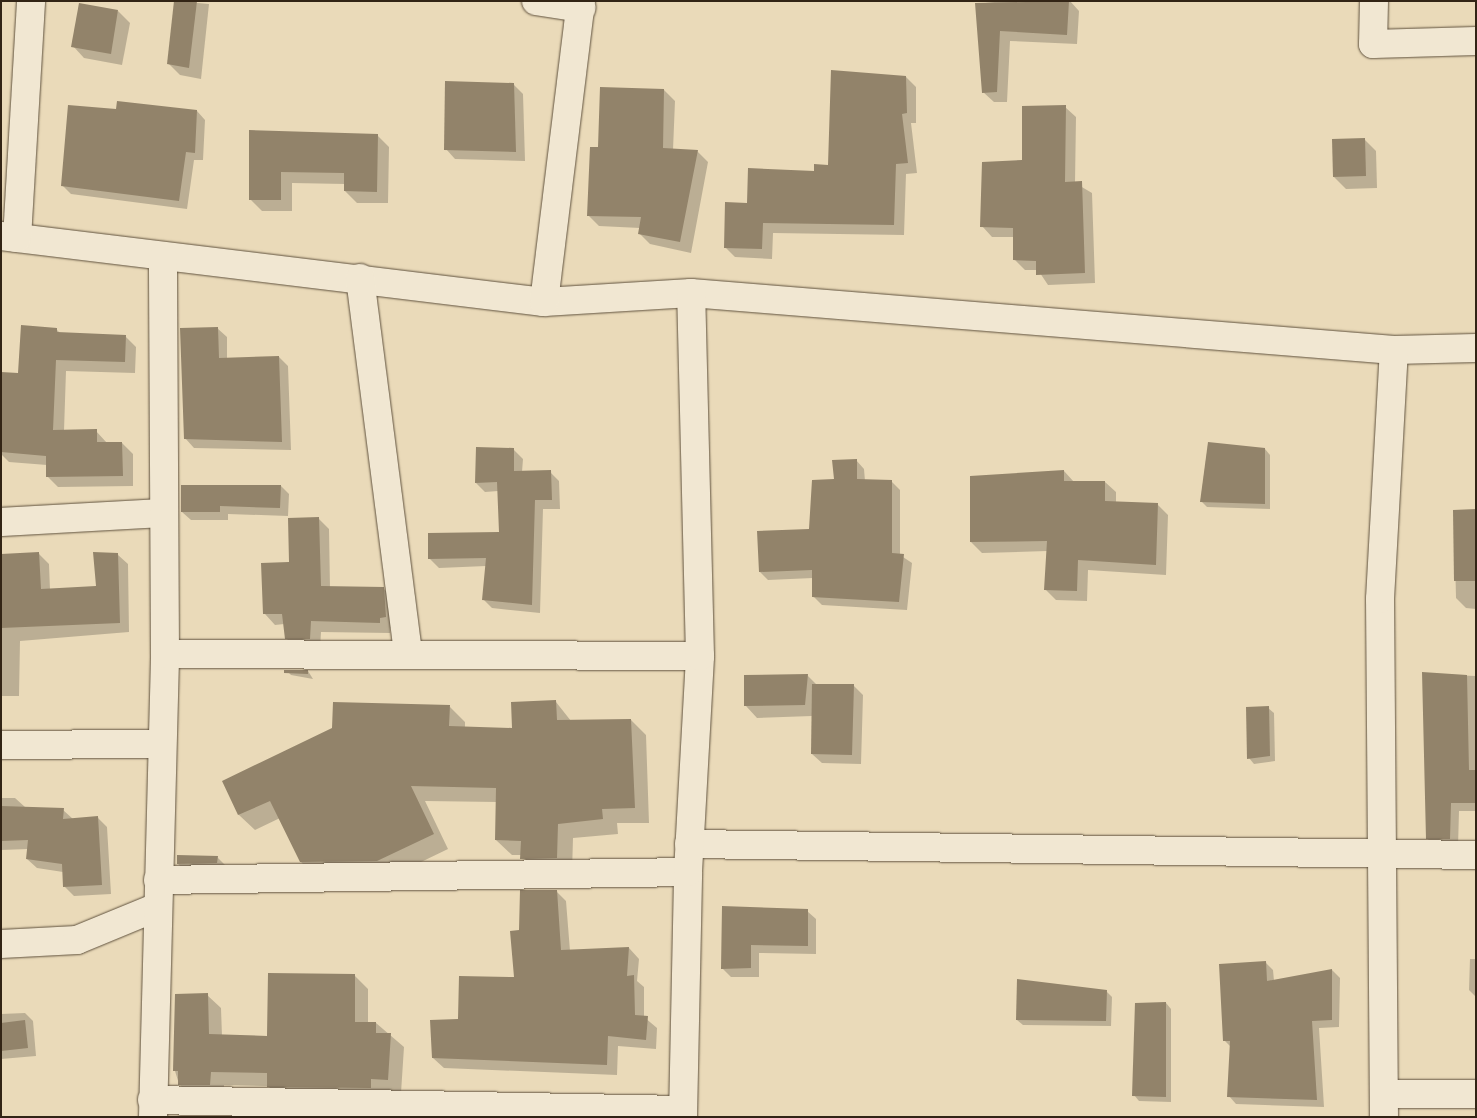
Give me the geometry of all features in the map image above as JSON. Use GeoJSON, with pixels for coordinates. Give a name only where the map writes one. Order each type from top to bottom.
{"type":"FeatureCollection","features":[{"type":"Feature","properties":{"kind":"street"},"geometry":{"type":"LineString","coordinates":[[30,1],[9,237],[163,258],[360,278],[544,302],[691,293],[1394,350],[1476,348]]}},
{"type":"Feature","properties":{"kind":"street"},"geometry":{"type":"LineString","coordinates":[[536,1],[581,5],[544,302]]}},
{"type":"Feature","properties":{"kind":"street"},"geometry":{"type":"LineString","coordinates":[[1374,1],[1373,44],[1476,41]]}},
{"type":"Feature","properties":{"kind":"street"},"geometry":{"type":"LineString","coordinates":[[163,258],[162,513],[165,654],[153,1108],[683,1113],[689,844],[700,656],[691,293]]}},
{"type":"Feature","properties":{"kind":"street"},"geometry":{"type":"LineString","coordinates":[[360,278],[408,652]]}},
{"type":"Feature","properties":{"kind":"street"},"geometry":{"type":"LineString","coordinates":[[1394,350],[1380,599],[1380,855],[1384,1105],[1476,1094]]}},
{"type":"Feature","properties":{"kind":"street"},"geometry":{"type":"LineString","coordinates":[[1,522],[162,513]]}},
{"type":"Feature","properties":{"kind":"street"},"geometry":{"type":"LineString","coordinates":[[165,654],[408,652],[700,656]]}},
{"type":"Feature","properties":{"kind":"street"},"geometry":{"type":"LineString","coordinates":[[1,746],[162,744]]}},
{"type":"Feature","properties":{"kind":"street"},"geometry":{"type":"LineString","coordinates":[[689,844],[1476,855]]}},
{"type":"Feature","properties":{"kind":"street"},"geometry":{"type":"LineString","coordinates":[[158,880],[688,872]]}},
{"type":"Feature","properties":{"kind":"street"},"geometry":{"type":"LineString","coordinates":[[1,944],[77,940],[157,908]]}},
{"type":"Feature","properties":{"kind":"building"},"geometry":{"type":"Polygon","coordinates":[[[174,1],[197,1],[189,68],[167,64],[174,1]]]}},
{"type":"Feature","properties":{"kind":"building"},"geometry":{"type":"Polygon","coordinates":[[[1069,1],[1067,35],[1000,31],[997,92],[982,93],[975,3],[1069,1]]]}},
{"type":"Feature","properties":{"kind":"building"},"geometry":{"type":"Polygon","coordinates":[[[79,3],[118,10],[111,54],[71,47],[79,3]]]}},
{"type":"Feature","properties":{"kind":"building"},"geometry":{"type":"Polygon","coordinates":[[[831,70],[906,76],[907,113],[902,114],[908,163],[896,164],[894,225],[763,223],[762,249],[724,248],[725,202],[747,203],[748,168],[814,171],[814,164],[828,165],[831,70]]]}},
{"type":"Feature","properties":{"kind":"building"},"geometry":{"type":"Polygon","coordinates":[[[445,81],[514,83],[516,152],[444,150],[445,81]]]}},
{"type":"Feature","properties":{"kind":"building"},"geometry":{"type":"Polygon","coordinates":[[[600,87],[664,89],[663,148],[698,150],[680,242],[638,234],[641,217],[587,216],[590,147],[598,147],[600,87]]]}},
{"type":"Feature","properties":{"kind":"building"},"geometry":{"type":"Polygon","coordinates":[[[117,101],[197,110],[195,153],[186,152],[179,201],[61,186],[68,105],[116,109],[117,101]]]}},
{"type":"Feature","properties":{"kind":"building"},"geometry":{"type":"Polygon","coordinates":[[[1066,105],[1065,182],[1082,181],[1085,273],[1036,275],[1036,261],[1013,260],[1013,228],[980,227],[982,162],[1022,160],[1022,106],[1066,105]]]}},
{"type":"Feature","properties":{"kind":"building"},"geometry":{"type":"Polygon","coordinates":[[[249,130],[378,134],[377,192],[344,191],[344,173],[281,172],[281,200],[249,200],[249,130]]]}},
{"type":"Feature","properties":{"kind":"building"},"geometry":{"type":"Polygon","coordinates":[[[1365,138],[1366,176],[1333,177],[1332,139],[1365,138]]]}},
{"type":"Feature","properties":{"kind":"building"},"geometry":{"type":"Polygon","coordinates":[[[21,325],[57,328],[57,332],[126,335],[125,362],[56,360],[53,430],[97,429],[97,442],[122,442],[123,476],[46,477],[46,456],[1,452],[1,372],[18,373],[21,325]]]}},
{"type":"Feature","properties":{"kind":"building"},"geometry":{"type":"Polygon","coordinates":[[[218,327],[219,358],[279,356],[282,442],[184,439],[180,328],[218,327]]]}},
{"type":"Feature","properties":{"kind":"building"},"geometry":{"type":"Polygon","coordinates":[[[1208,442],[1265,448],[1265,504],[1200,502],[1208,442]]]}},
{"type":"Feature","properties":{"kind":"building"},"geometry":{"type":"Polygon","coordinates":[[[476,447],[514,448],[514,471],[551,470],[552,500],[535,500],[532,605],[482,600],[486,558],[428,559],[428,533],[499,532],[497,482],[475,483],[476,447]]]}},
{"type":"Feature","properties":{"kind":"building"},"geometry":{"type":"Polygon","coordinates":[[[857,459],[857,479],[892,480],[892,553],[904,554],[899,602],[812,597],[812,570],[759,572],[757,531],[809,529],[812,480],[834,479],[832,460],[857,459]]]}},
{"type":"Feature","properties":{"kind":"building"},"geometry":{"type":"Polygon","coordinates":[[[1064,470],[1064,481],[1105,481],[1105,501],[1158,503],[1156,565],[1078,560],[1077,591],[1044,590],[1047,541],[970,542],[970,476],[1064,470]]]}},
{"type":"Feature","properties":{"kind":"building"},"geometry":{"type":"Polygon","coordinates":[[[181,485],[281,485],[280,508],[220,506],[220,512],[181,512],[181,485]]]}},
{"type":"Feature","properties":{"kind":"building"},"geometry":{"type":"Polygon","coordinates":[[[1476,509],[1476,581],[1454,581],[1453,510],[1476,509]]]}},
{"type":"Feature","properties":{"kind":"building"},"geometry":{"type":"Polygon","coordinates":[[[319,517],[321,586],[384,587],[386,617],[380,618],[380,623],[311,621],[310,639],[285,639],[282,614],[263,614],[261,563],[289,562],[288,518],[319,517]]]}},
{"type":"Feature","properties":{"kind":"building"},"geometry":{"type":"Polygon","coordinates":[[[39,552],[41,589],[96,586],[93,552],[118,553],[120,623],[1,628],[1,554],[39,552]]]}},
{"type":"Feature","properties":{"kind":"building"},"geometry":{"type":"Polygon","coordinates":[[[284,670],[308,670],[308,674],[284,673],[284,670]]]}},
{"type":"Feature","properties":{"kind":"building"},"geometry":{"type":"Polygon","coordinates":[[[1422,672],[1467,675],[1469,770],[1476,770],[1476,803],[1451,803],[1450,839],[1426,839],[1422,672]]]}},
{"type":"Feature","properties":{"kind":"building"},"geometry":{"type":"Polygon","coordinates":[[[808,674],[805,705],[744,706],[744,675],[808,674]]]}},
{"type":"Feature","properties":{"kind":"building"},"geometry":{"type":"Polygon","coordinates":[[[812,684],[854,684],[852,755],[811,754],[812,684]]]}},
{"type":"Feature","properties":{"kind":"building"},"geometry":{"type":"Polygon","coordinates":[[[556,700],[557,720],[631,719],[635,808],[602,809],[603,819],[558,824],[557,858],[520,859],[521,841],[495,840],[496,788],[411,786],[434,834],[377,861],[300,862],[270,801],[238,815],[222,781],[332,728],[333,702],[450,705],[449,726],[512,728],[511,702],[556,700]]]}},
{"type":"Feature","properties":{"kind":"building"},"geometry":{"type":"Polygon","coordinates":[[[1269,706],[1270,756],[1247,759],[1246,707],[1269,706]]]}},
{"type":"Feature","properties":{"kind":"building"},"geometry":{"type":"Polygon","coordinates":[[[1,806],[64,808],[63,819],[98,816],[102,885],[63,887],[62,864],[26,859],[28,840],[1,841],[1,806]]]}},
{"type":"Feature","properties":{"kind":"building"},"geometry":{"type":"Polygon","coordinates":[[[177,855],[218,856],[217,863],[177,864],[177,855]]]}},
{"type":"Feature","properties":{"kind":"building"},"geometry":{"type":"Polygon","coordinates":[[[520,890],[557,890],[561,950],[629,947],[627,976],[634,975],[635,1015],[648,1016],[646,1040],[608,1036],[607,1065],[432,1058],[430,1020],[458,1019],[459,976],[514,977],[510,931],[519,930],[520,890]]]}},
{"type":"Feature","properties":{"kind":"building"},"geometry":{"type":"Polygon","coordinates":[[[722,906],[808,909],[808,946],[751,945],[751,968],[721,969],[722,906]]]}},
{"type":"Feature","properties":{"kind":"building"},"geometry":{"type":"Polygon","coordinates":[[[1266,961],[1267,981],[1332,969],[1332,1020],[1312,1021],[1317,1100],[1227,1097],[1230,1041],[1223,1041],[1219,964],[1266,961]]]}},
{"type":"Feature","properties":{"kind":"building"},"geometry":{"type":"Polygon","coordinates":[[[268,973],[355,974],[355,1022],[376,1022],[376,1033],[391,1033],[388,1080],[371,1079],[371,1088],[267,1087],[267,1073],[211,1072],[210,1085],[178,1085],[178,1071],[173,1071],[175,994],[208,993],[209,1034],[267,1036],[268,973]]]}},
{"type":"Feature","properties":{"kind":"building"},"geometry":{"type":"Polygon","coordinates":[[[1017,979],[1107,990],[1106,1021],[1016,1020],[1017,979]]]}},
{"type":"Feature","properties":{"kind":"building"},"geometry":{"type":"Polygon","coordinates":[[[1166,1002],[1166,1097],[1132,1096],[1135,1003],[1166,1002]]]}},
{"type":"Feature","properties":{"kind":"building"},"geometry":{"type":"Polygon","coordinates":[[[25,1020],[28,1048],[1,1051],[1,1023],[25,1020]]]}}]}
